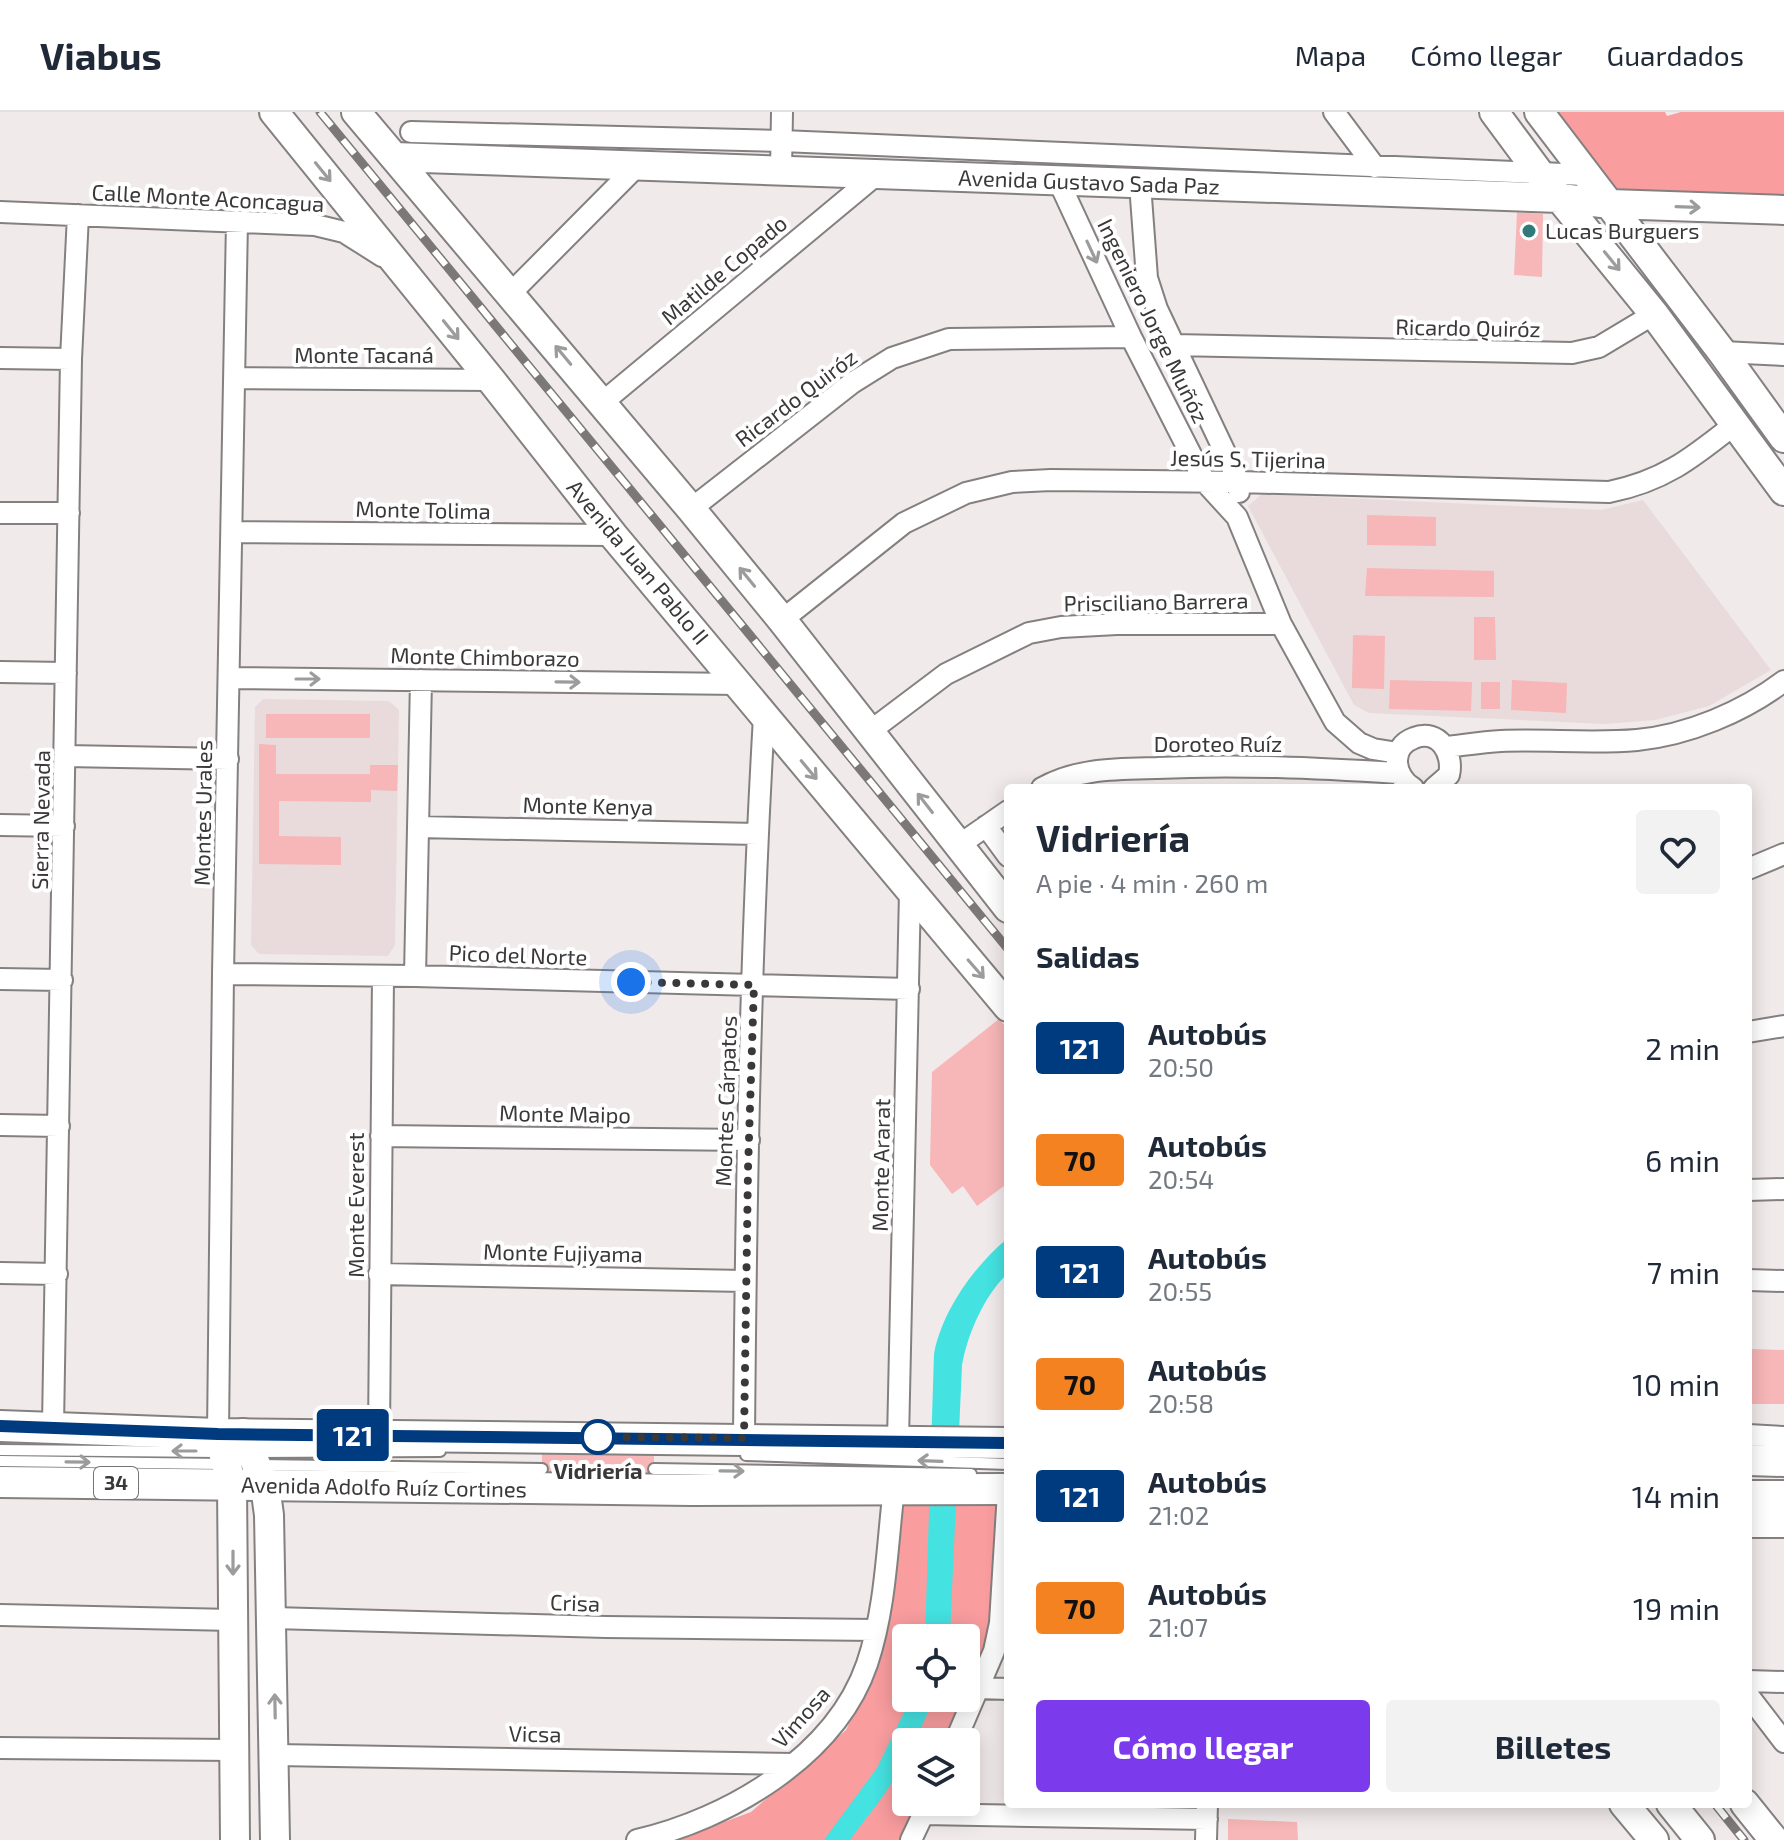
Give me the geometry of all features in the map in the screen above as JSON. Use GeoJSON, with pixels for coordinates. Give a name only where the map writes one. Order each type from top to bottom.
{"type":"FeatureCollection","features":[{"type":"Feature","properties":{"kind":"main road","name":"Avenida Juan Pablo II"},"geometry":{"type":"LineString","coordinates":[[274,112],[613,535],[1004,1002]]}},
{"type":"Feature","properties":{"kind":"main road"},"geometry":{"type":"LineString","coordinates":[[356,112],[603,402],[782,620],[1004,903]]}},
{"type":"Feature","properties":{"kind":"main road"},"geometry":{"type":"LineString","coordinates":[[1494,112],[1540,174],[1654,314],[1784,491]]}},
{"type":"Feature","properties":{"kind":"main road"},"geometry":{"type":"LineString","coordinates":[[1539,112],[1784,438]]}},
{"type":"Feature","properties":{"kind":"main road","name":"Avenida Gustavo Sada Paz"},"geometry":{"type":"LineString","coordinates":[[394,157],[1560,198],[1610,204],[1784,210]]}},
{"type":"Feature","properties":{"kind":"main road","name":"Avenida Adolfo Ruíz Cortines"},"geometry":{"type":"LineString","coordinates":[[0,1426],[53,1426],[237,1453],[692,1490],[1004,1490]]}},
{"type":"Feature","properties":{"kind":"main road","name":"Avenida Adolfo Ruíz Cortines"},"geometry":{"type":"LineString","coordinates":[[0,1482],[379,1435],[737,1446],[898,1440],[1004,1443]]}},
{"type":"Feature","properties":{"kind":"main road"},"geometry":{"type":"LineString","coordinates":[[237,1453],[269,1515],[276,1755],[275,1840]]}},
{"type":"Feature","properties":{"kind":"main road"},"geometry":{"type":"LineString","coordinates":[[235,1840],[233,1620],[237,1453]]}},
{"type":"Feature","properties":{"kind":"main road"},"geometry":{"type":"LineString","coordinates":[[1752,1505],[1784,1506]]}},
{"type":"Feature","properties":{"kind":"main road"},"geometry":{"type":"LineString","coordinates":[[1627,1808],[1654,1840]]}},
{"type":"Feature","properties":{"kind":"main road"},"geometry":{"type":"LineString","coordinates":[[1674,1808],[1700,1840]]}},
{"type":"Feature","properties":{"kind":"main road"},"geometry":{"type":"LineString","coordinates":[[1748,1808],[1774,1840]]}},
{"type":"Feature","properties":{"kind":"street"},"geometry":{"type":"LineString","coordinates":[[781,171],[782,112]]}},
{"type":"Feature","properties":{"kind":"street"},"geometry":{"type":"LineString","coordinates":[[1334,112],[1375,167]]}},
{"type":"Feature","properties":{"kind":"street","name":"Avenida Gustavo Sada Paz"},"geometry":{"type":"LineString","coordinates":[[411,132],[782,141],[1586,175]]}},
{"type":"Feature","properties":{"kind":"street"},"geometry":{"type":"LineString","coordinates":[[511,293],[637,166]]}},
{"type":"Feature","properties":{"kind":"street","name":"Matilde Copado"},"geometry":{"type":"LineString","coordinates":[[603,402],[876,175]]}},
{"type":"Feature","properties":{"kind":"street","name":"Ingeniero Jorge Muñóz"},"geometry":{"type":"LineString","coordinates":[[1059,182],[1131,337],[1205,482],[1237,517],[1281,624],[1335,722],[1405,777]]}},
{"type":"Feature","properties":{"kind":"street","name":"Ingeniero Jorge Muñóz"},"geometry":{"type":"LineString","coordinates":[[1140,184],[1147,278],[1157,309],[1239,482],[1237,517]]}},
{"type":"Feature","properties":{"kind":"street","name":"Calle Monte Aconcagua"},"geometry":{"type":"LineString","coordinates":[[0,212],[284,223],[331,228],[364,244],[402,269]]}},
{"type":"Feature","properties":{"kind":"street","name":"Sierra Nevada"},"geometry":{"type":"LineString","coordinates":[[53,1426],[71,359],[78,215]]}},
{"type":"Feature","properties":{"kind":"street","name":"Montes Urales"},"geometry":{"type":"LineString","coordinates":[[237,221],[223,974],[237,1453]]}},
{"type":"Feature","properties":{"kind":"street","name":"Ricardo Quiróz"},"geometry":{"type":"LineString","coordinates":[[1174,345],[1572,353],[1599,347],[1654,314]]}},
{"type":"Feature","properties":{"kind":"street","name":"Ricardo Quiróz"},"geometry":{"type":"LineString","coordinates":[[691,509],[852,383],[892,358],[949,339],[1131,337]]}},
{"type":"Feature","properties":{"kind":"street"},"geometry":{"type":"LineString","coordinates":[[1722,352],[1784,355]]}},
{"type":"Feature","properties":{"kind":"street"},"geometry":{"type":"LineString","coordinates":[[0,358],[71,359]]}},
{"type":"Feature","properties":{"kind":"street","name":"Monte Tacaná"},"geometry":{"type":"LineString","coordinates":[[236,378],[491,380]]}},
{"type":"Feature","properties":{"kind":"street","name":"Jesús S. Tijerina"},"geometry":{"type":"LineString","coordinates":[[782,620],[904,523],[966,493],[1012,482],[1239,482],[1609,492],[1647,483],[1683,464],[1735,424]]}},
{"type":"Feature","properties":{"kind":"street"},"geometry":{"type":"LineString","coordinates":[[0,513],[69,513]]}},
{"type":"Feature","properties":{"kind":"street","name":"Monte Tolima"},"geometry":{"type":"LineString","coordinates":[[232,532],[613,535]]}},
{"type":"Feature","properties":{"kind":"street","name":"Prisciliano Barrera"},"geometry":{"type":"LineString","coordinates":[[869,732],[946,674],[1029,633],[1061,627],[1117,624],[1281,624]]}},
{"type":"Feature","properties":{"kind":"street"},"geometry":{"type":"LineString","coordinates":[[0,672],[66,673]]}},
{"type":"Feature","properties":{"kind":"street","name":"Monte Chimborazo"},"geometry":{"type":"LineString","coordinates":[[230,678],[740,684]]}},
{"type":"Feature","properties":{"kind":"street"},"geometry":{"type":"LineString","coordinates":[[415,976],[421,680]]}},
{"type":"Feature","properties":{"kind":"street"},"geometry":{"type":"LineString","coordinates":[[1446,747],[1501,741],[1624,741],[1673,733],[1721,716],[1784,681]]}},
{"type":"Feature","properties":{"kind":"street","name":"Montes Cárpatos"},"geometry":{"type":"LineString","coordinates":[[737,1446],[745,1281],[757,834],[764,717]]}},
{"type":"Feature","properties":{"kind":"street"},"geometry":{"type":"LineString","coordinates":[[1405,777],[1405,743],[1414,737],[1426,736],[1437,739],[1450,755],[1445,784]]}},
{"type":"Feature","properties":{"kind":"street"},"geometry":{"type":"LineString","coordinates":[[66,756],[228,759]]}},
{"type":"Feature","properties":{"kind":"street","name":"Doroteo Ruíz"},"geometry":{"type":"LineString","coordinates":[[1051,784],[1074,774],[1101,770],[1220,764],[1405,777]]}},
{"type":"Feature","properties":{"kind":"street"},"geometry":{"type":"LineString","coordinates":[[959,845],[1004,814]]}},
{"type":"Feature","properties":{"kind":"street"},"geometry":{"type":"LineString","coordinates":[[0,825],[64,826]]}},
{"type":"Feature","properties":{"kind":"street"},"geometry":{"type":"LineString","coordinates":[[986,826],[1004,851]]}},
{"type":"Feature","properties":{"kind":"street","name":"Monte Kenya"},"geometry":{"type":"LineString","coordinates":[[418,827],[757,834]]}},
{"type":"Feature","properties":{"kind":"street"},"geometry":{"type":"LineString","coordinates":[[1752,867],[1784,854]]}},
{"type":"Feature","properties":{"kind":"street","name":"Monte Ararat"},"geometry":{"type":"LineString","coordinates":[[898,1440],[910,892]]}},
{"type":"Feature","properties":{"kind":"street","name":"Pico del Norte"},"geometry":{"type":"LineString","coordinates":[[223,974],[909,989]]}},
{"type":"Feature","properties":{"kind":"street","name":"Monte Everest"},"geometry":{"type":"LineString","coordinates":[[379,1435],[383,976]]}},
{"type":"Feature","properties":{"kind":"street"},"geometry":{"type":"LineString","coordinates":[[0,979],[62,980]]}},
{"type":"Feature","properties":{"kind":"street"},"geometry":{"type":"LineString","coordinates":[[1752,1031],[1784,1026]]}},
{"type":"Feature","properties":{"kind":"street"},"geometry":{"type":"LineString","coordinates":[[0,1125],[59,1126]]}},
{"type":"Feature","properties":{"kind":"street","name":"Monte Maipo"},"geometry":{"type":"LineString","coordinates":[[381,1136],[749,1140]]}},
{"type":"Feature","properties":{"kind":"street"},"geometry":{"type":"LineString","coordinates":[[1752,1190],[1784,1189]]}},
{"type":"Feature","properties":{"kind":"street"},"geometry":{"type":"LineString","coordinates":[[0,1273],[57,1274]]}},
{"type":"Feature","properties":{"kind":"street","name":"Monte Fujiyama"},"geometry":{"type":"LineString","coordinates":[[379,1274],[745,1281]]}},
{"type":"Feature","properties":{"kind":"street"},"geometry":{"type":"LineString","coordinates":[[1752,1280],[1784,1281]]}},
{"type":"Feature","properties":{"kind":"street"},"geometry":{"type":"LineString","coordinates":[[1752,1435],[1784,1437]]}},
{"type":"Feature","properties":{"kind":"street","name":"Vimosa"},"geometry":{"type":"LineString","coordinates":[[637,1840],[721,1812],[757,1791],[793,1764],[837,1721],[866,1666],[876,1630],[894,1488]]}},
{"type":"Feature","properties":{"kind":"street"},"geometry":{"type":"LineString","coordinates":[[1752,1527],[1784,1527]]}},
{"type":"Feature","properties":{"kind":"street"},"geometry":{"type":"LineString","coordinates":[[980,1686],[994,1651],[1000,1623],[1004,1556]]}},
{"type":"Feature","properties":{"kind":"street"},"geometry":{"type":"LineString","coordinates":[[0,1615],[233,1620]]}},
{"type":"Feature","properties":{"kind":"street","name":"Crisa"},"geometry":{"type":"LineString","coordinates":[[273,1618],[876,1630]]}},
{"type":"Feature","properties":{"kind":"street"},"geometry":{"type":"LineString","coordinates":[[1752,1681],[1784,1682]]}},
{"type":"Feature","properties":{"kind":"street"},"geometry":{"type":"LineString","coordinates":[[980,1688],[1004,1689]]}},
{"type":"Feature","properties":{"kind":"street"},"geometry":{"type":"LineString","coordinates":[[1752,1700],[1784,1742]]}},
{"type":"Feature","properties":{"kind":"street"},"geometry":{"type":"LineString","coordinates":[[0,1748],[234,1750]]}},
{"type":"Feature","properties":{"kind":"street","name":"Vicsa"},"geometry":{"type":"LineString","coordinates":[[276,1755],[793,1764]]}},
{"type":"Feature","properties":{"kind":"street"},"geometry":{"type":"LineString","coordinates":[[980,1809],[1207,1812],[1206,1840]]}},
{"type":"Feature","properties":{"kind":"street"},"geometry":{"type":"LineString","coordinates":[[911,1840],[923,1816]]}},
{"type":"Feature","properties":{"kind":"lane"},"geometry":{"type":"LineString","coordinates":[[737,1446],[1004,1464]]}},
{"type":"Feature","properties":{"kind":"lane"},"geometry":{"type":"LineString","coordinates":[[0,1450],[237,1453],[450,1451]]}},
{"type":"Feature","properties":{"kind":"lane"},"geometry":{"type":"LineString","coordinates":[[0,1461],[237,1453],[542,1469]]}},
{"type":"Feature","properties":{"kind":"lane"},"geometry":{"type":"LineString","coordinates":[[1764,1465],[1784,1474]]}},
{"type":"Feature","properties":{"kind":"lane"},"geometry":{"type":"LineString","coordinates":[[654,1469],[1004,1475]]}},
{"type":"Feature","properties":{"kind":"lane"},"geometry":{"type":"LineString","coordinates":[[1752,1486],[1784,1486]]}},
{"type":"Feature","properties":{"kind":"shaded area"},"geometry":{"type":"Polygon","coordinates":[[[1550,112],[1665,112],[1667,116],[1681,112],[1784,112],[1784,197],[1604,188],[1550,112]]]}},
{"type":"Feature","properties":{"kind":"shaded area"},"geometry":{"type":"Polygon","coordinates":[[[1262,494],[1601,510],[1643,500],[1771,670],[1709,706],[1655,720],[1605,724],[1369,713],[1354,705],[1248,506],[1262,494]]]}},
{"type":"Feature","properties":{"kind":"shaded area"},"geometry":{"type":"Polygon","coordinates":[[[263,699],[389,701],[399,710],[395,945],[388,956],[259,954],[251,945],[255,707],[263,699]]]}},
{"type":"Feature","properties":{"kind":"shaded area"},"geometry":{"type":"Polygon","coordinates":[[[896,1499],[1003,1500],[996,1623],[980,1665],[980,1624],[892,1624],[892,1712],[962,1712],[956,1728],[892,1728],[892,1816],[917,1816],[904,1840],[676,1840],[751,1812],[846,1730],[882,1654],[896,1499]]]}},
{"type":"Feature","properties":{"kind":"water"},"geometry":{"type":"Polygon","coordinates":[[[1004,1241],[1004,1277],[978,1316],[962,1365],[951,1624],[925,1624],[934,1354],[952,1306],[983,1262],[1004,1241]]]}},
{"type":"Feature","properties":{"kind":"water"},"geometry":{"type":"Polygon","coordinates":[[[904,1712],[928,1712],[921,1728],[896,1728],[904,1712]]]}},
{"type":"Feature","properties":{"kind":"water"},"geometry":{"type":"Polygon","coordinates":[[[892,1737],[892,1782],[876,1806],[850,1840],[824,1840],[877,1768],[892,1737]]]}},
{"type":"Feature","properties":{"kind":"building"},"geometry":{"type":"Polygon","coordinates":[[[1517,212],[1543,214],[1542,277],[1514,275],[1517,212]]]}},
{"type":"Feature","properties":{"kind":"building"},"geometry":{"type":"Polygon","coordinates":[[[1367,515],[1436,517],[1436,546],[1367,545],[1367,515]]]}},
{"type":"Feature","properties":{"kind":"building"},"geometry":{"type":"Polygon","coordinates":[[[1367,568],[1494,571],[1494,597],[1365,596],[1367,568]]]}},
{"type":"Feature","properties":{"kind":"building"},"geometry":{"type":"Polygon","coordinates":[[[1474,617],[1495,617],[1496,660],[1474,660],[1474,617]]]}},
{"type":"Feature","properties":{"kind":"building"},"geometry":{"type":"Polygon","coordinates":[[[1353,635],[1385,636],[1384,689],[1352,688],[1353,635]]]}},
{"type":"Feature","properties":{"kind":"building"},"geometry":{"type":"Polygon","coordinates":[[[1390,680],[1472,682],[1471,711],[1389,709],[1390,680]]]}},
{"type":"Feature","properties":{"kind":"building"},"geometry":{"type":"Polygon","coordinates":[[[1512,680],[1567,683],[1566,713],[1511,710],[1512,680]]]}},
{"type":"Feature","properties":{"kind":"building"},"geometry":{"type":"Polygon","coordinates":[[[1481,682],[1500,682],[1500,709],[1481,709],[1481,682]]]}},
{"type":"Feature","properties":{"kind":"building"},"geometry":{"type":"Polygon","coordinates":[[[266,714],[370,714],[370,738],[266,738],[266,714]]]}},
{"type":"Feature","properties":{"kind":"building"},"geometry":{"type":"Polygon","coordinates":[[[259,744],[276,745],[276,774],[370,774],[370,765],[398,765],[397,791],[371,790],[371,802],[279,801],[279,836],[341,837],[341,865],[259,864],[259,744]]]}},
{"type":"Feature","properties":{"kind":"building"},"geometry":{"type":"Polygon","coordinates":[[[999,1019],[1004,1025],[1004,1186],[977,1206],[963,1186],[952,1194],[930,1165],[932,1072],[999,1019]]]}},
{"type":"Feature","properties":{"kind":"building"},"geometry":{"type":"Polygon","coordinates":[[[1752,1349],[1784,1350],[1784,1404],[1752,1404],[1752,1349]]]}},
{"type":"Feature","properties":{"kind":"building","name":"Vidriería"},"geometry":{"type":"Polygon","coordinates":[[[542,1445],[654,1446],[654,1473],[542,1472],[542,1445]]]}},
{"type":"Feature","properties":{"kind":"building"},"geometry":{"type":"Polygon","coordinates":[[[1228,1819],[1297,1822],[1298,1840],[1228,1840],[1228,1819]]]}},
{"type":"Feature","properties":{"kind":"railway"},"geometry":{"type":"LineString","coordinates":[[320,112],[1004,944]]}},
{"type":"Feature","properties":{"kind":"railway"},"geometry":{"type":"LineString","coordinates":[[1718,1808],[1744,1840]]}},
{"type":"Feature","properties":{"kind":"bus line","name":"121"},"geometry":{"type":"LineString","coordinates":[[0,1426],[218,1434],[1004,1443]]}},
{"type":"Feature","properties":{"kind":"place","name":"Lucas Burguers"},"geometry":{"type":"Point","coordinates":[1529,231]}},
{"type":"Feature","properties":{"kind":"place","name":"Vidriería"},"geometry":{"type":"Point","coordinates":[598,1437]}},
{"type":"Feature","properties":{"kind":"route"},"geometry":{"type":"LineString","coordinates":[[598,1437],[744,1438],[745,1281],[754,985],[631,982]]}}]}
